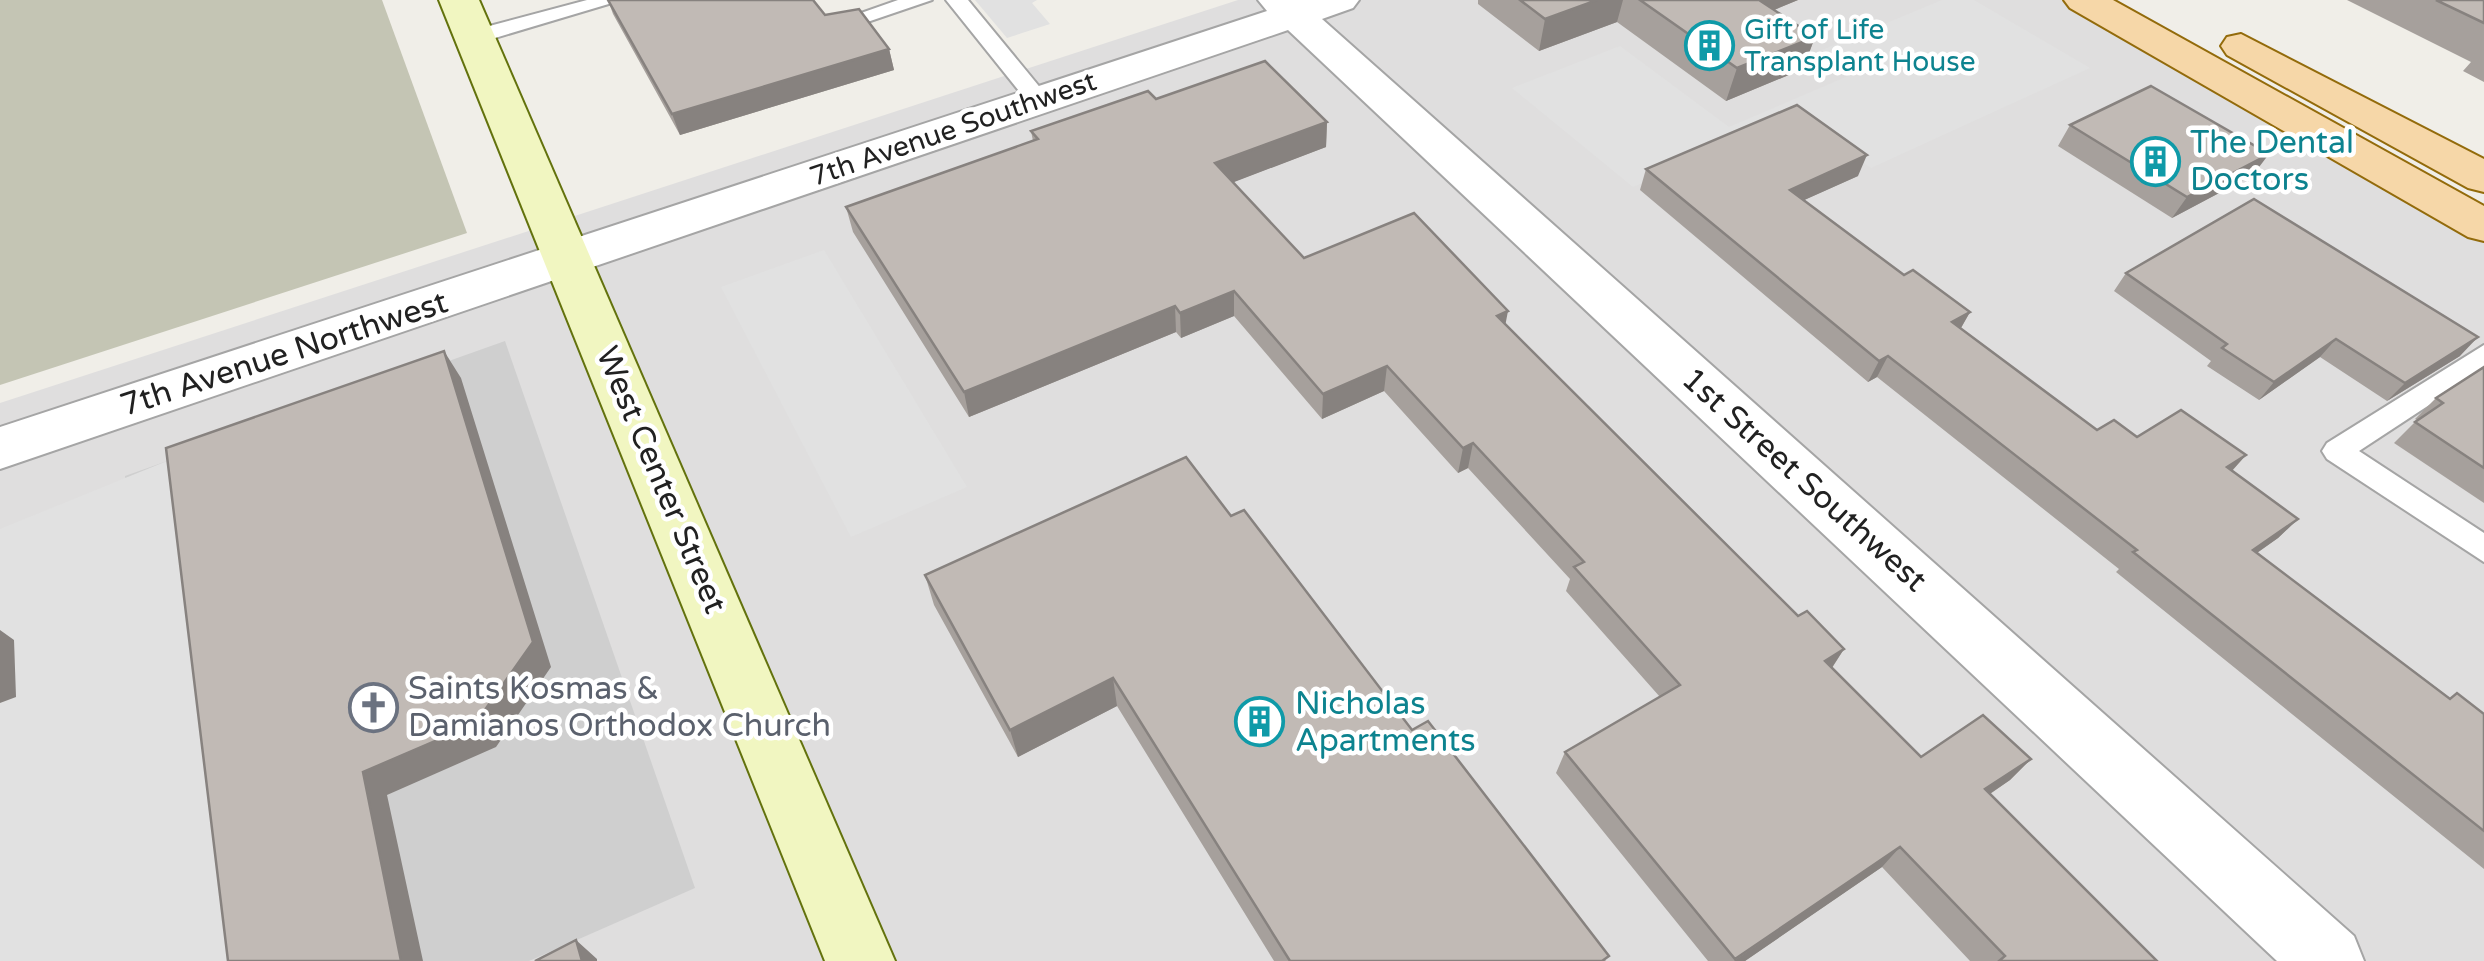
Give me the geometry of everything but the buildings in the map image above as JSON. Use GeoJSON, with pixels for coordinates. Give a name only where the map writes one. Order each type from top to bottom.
{"type":"FeatureCollection","features":[{"type":"Feature","properties":{"kind":"main road"},"geometry":{"type":"LineString","coordinates":[[2084,0],[2484,226]]}},
{"type":"Feature","properties":{"kind":"main road"},"geometry":{"type":"LineString","coordinates":[[2156,0],[2484,178]]}},
{"type":"Feature","properties":{"kind":"street","name":"7th Avenue Southwest"},"geometry":{"type":"LineString","coordinates":[[568,260],[1038,101],[1304,5]]}},
{"type":"Feature","properties":{"kind":"street","name":"1st Street Southwest"},"geometry":{"type":"LineString","coordinates":[[1304,5],[2329,961]]}},
{"type":"Feature","properties":{"kind":"street","name":"West Center Street"},"geometry":{"type":"LineString","coordinates":[[467,19],[860,961]]}},
{"type":"Feature","properties":{"kind":"street","name":"7th Avenue Northwest"},"geometry":{"type":"LineString","coordinates":[[0,448],[568,260]]}},
{"type":"Feature","properties":{"kind":"lane"},"geometry":{"type":"LineString","coordinates":[[467,19],[611,0]]}},
{"type":"Feature","properties":{"kind":"lane"},"geometry":{"type":"LineString","coordinates":[[838,25],[922,0]]}},
{"type":"Feature","properties":{"kind":"lane"},"geometry":{"type":"LineString","coordinates":[[957,0],[1038,101]]}},
{"type":"Feature","properties":{"kind":"lane"},"geometry":{"type":"LineString","coordinates":[[2484,355],[2337,452],[2484,549]]}},
{"type":"Feature","properties":{"kind":"shaded area"},"geometry":{"type":"Polygon","coordinates":[[[0,0],[382,0],[467,233],[0,385],[0,0]]]}},
{"type":"Feature","properties":{"kind":"shaded area"},"geometry":{"type":"Polygon","coordinates":[[[975,0],[1037,0],[1032,3],[1050,24],[1007,38],[975,0]]]}},
{"type":"Feature","properties":{"kind":"shaded area"},"geometry":{"type":"Polygon","coordinates":[[[1238,0],[2066,0],[2484,236],[2484,961],[0,961],[0,403],[1238,0]]]}},
{"type":"Feature","properties":{"kind":"shaded area"},"geometry":{"type":"Polygon","coordinates":[[[1942,0],[1974,0],[2090,68],[1871,168],[1819,131],[1694,161],[1633,187],[1512,88],[1620,46],[1729,127],[1855,73],[1822,50],[1942,0]]]}},
{"type":"Feature","properties":{"kind":"shaded area"},"geometry":{"type":"Polygon","coordinates":[[[824,250],[967,487],[851,537],[721,287],[824,250]]]}},
{"type":"Feature","properties":{"kind":"shaded area"},"geometry":{"type":"Polygon","coordinates":[[[505,341],[695,888],[529,961],[174,961],[125,476],[505,341]]]}},
{"type":"Feature","properties":{"kind":"shaded area"},"geometry":{"type":"Polygon","coordinates":[[[167,461],[229,961],[0,961],[0,703],[16,696],[14,641],[0,645],[0,529],[167,461]]]}},
{"type":"Feature","properties":{"kind":"place","name":"Gift of Life Transplant House"},"geometry":{"type":"Point","coordinates":[1709,46]}},
{"type":"Feature","properties":{"kind":"place","name":"The Dental Doctors"},"geometry":{"type":"Point","coordinates":[2155,161]}},
{"type":"Feature","properties":{"kind":"place","name":"Saints Kosmas & Damianos Orthodox Church"},"geometry":{"type":"Point","coordinates":[373,707]}},
{"type":"Feature","properties":{"kind":"place","name":"Nicholas Apartments"},"geometry":{"type":"Point","coordinates":[1260,722]}}]}
